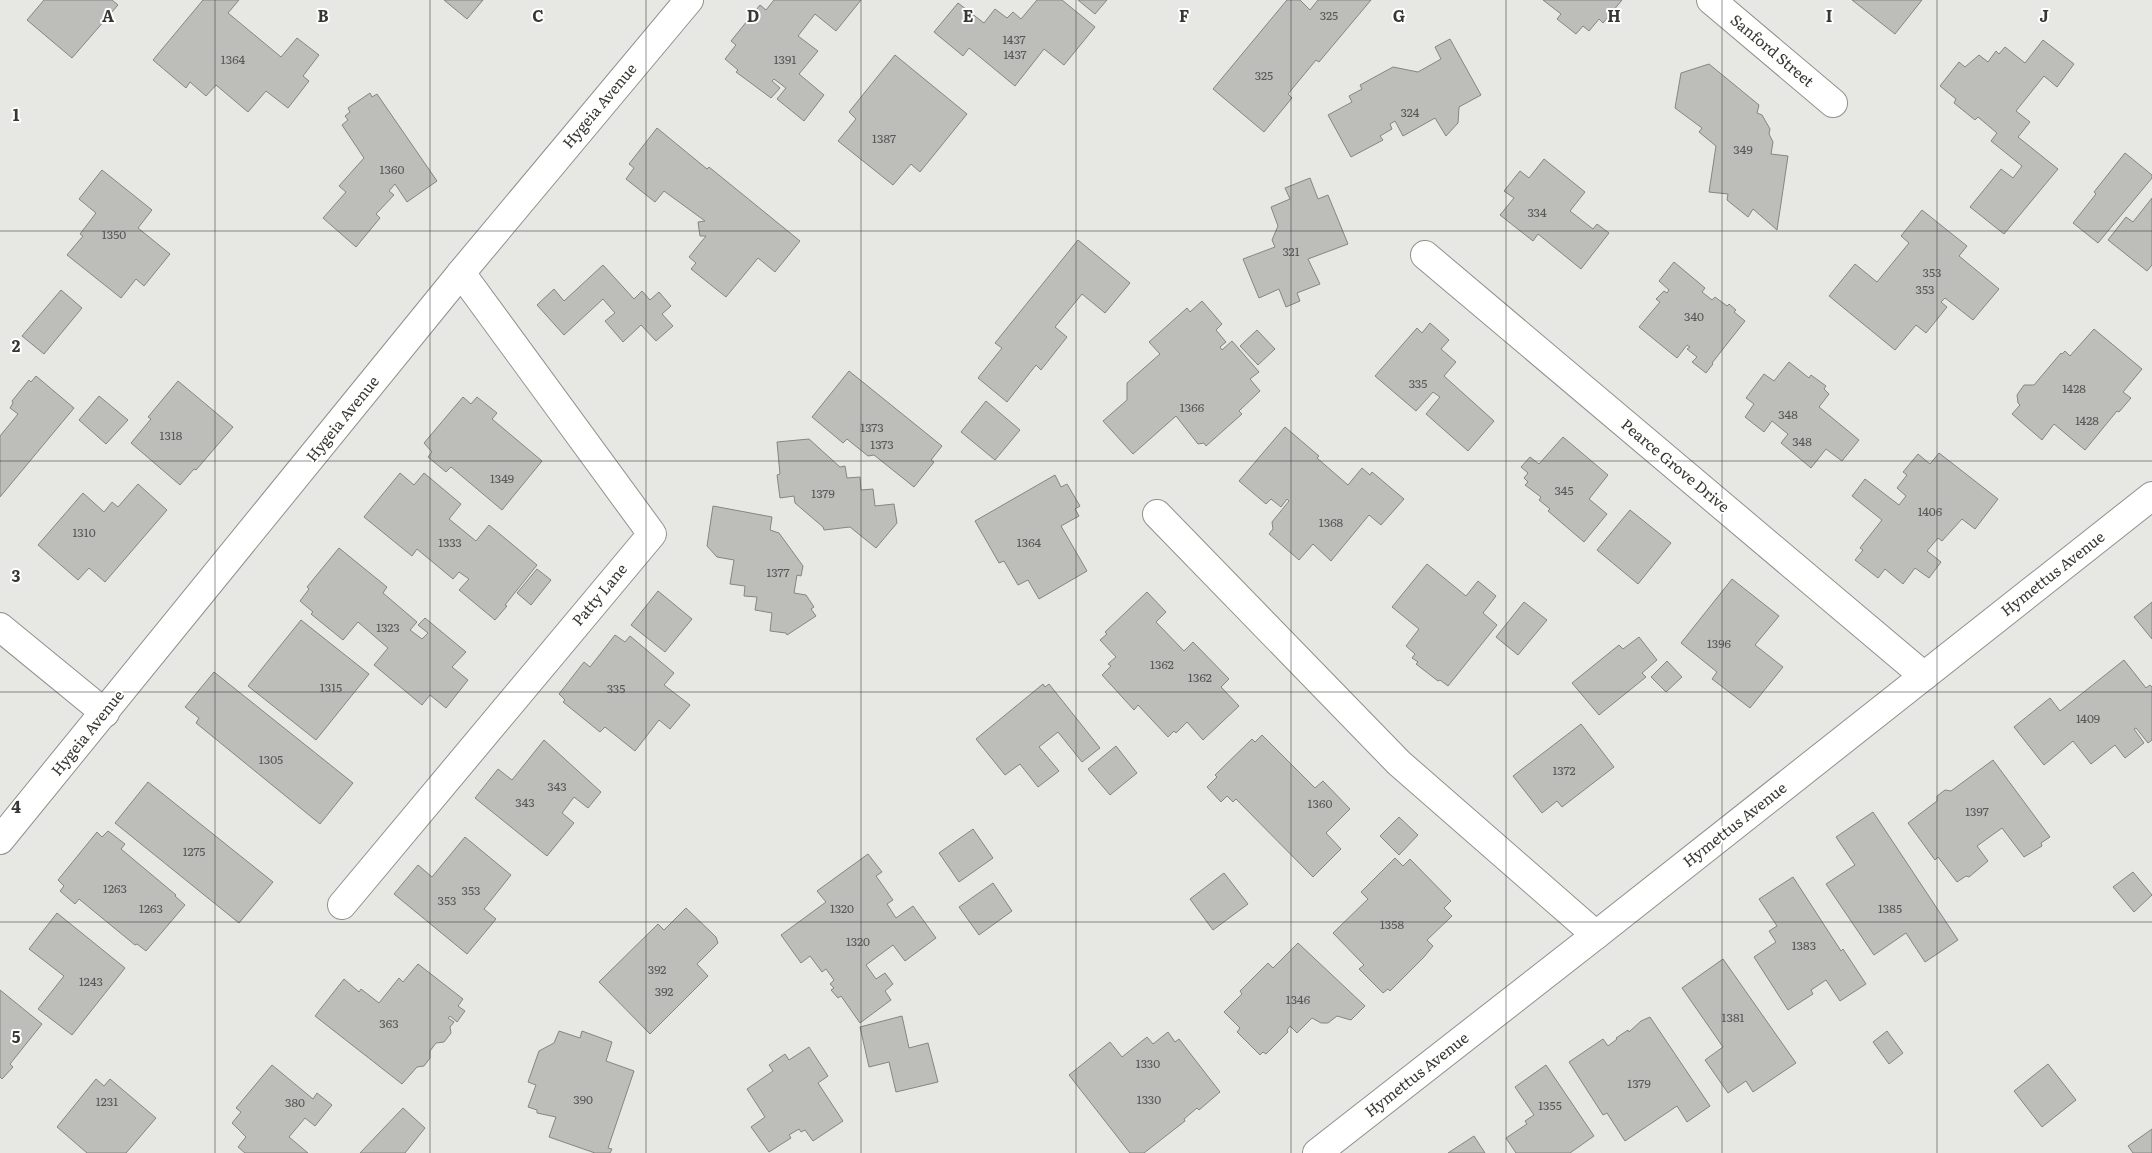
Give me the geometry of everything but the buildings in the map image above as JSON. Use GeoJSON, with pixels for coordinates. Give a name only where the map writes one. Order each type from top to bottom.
{"type":"FeatureCollection","features":[{"type":"Feature","properties":{"kind":"street","name":"Hygeia Avenue"},"geometry":{"type":"LineString","coordinates":[[0,840],[461,273],[689,0]]}},
{"type":"Feature","properties":{"kind":"street","name":"Sanford Street"},"geometry":{"type":"LineString","coordinates":[[1711,0],[1833,103]]}},
{"type":"Feature","properties":{"kind":"street","name":"Pearce Grove Drive"},"geometry":{"type":"LineString","coordinates":[[1425,255],[1924,676]]}},
{"type":"Feature","properties":{"kind":"street","name":"Patty Lane"},"geometry":{"type":"LineString","coordinates":[[342,905],[652,534],[461,273]]}},
{"type":"Feature","properties":{"kind":"street","name":"Hymettus Avenue"},"geometry":{"type":"LineString","coordinates":[[1317,1153],[2152,496]]}},
{"type":"Feature","properties":{"kind":"street"},"geometry":{"type":"LineString","coordinates":[[1157,514],[1399,764],[1596,935]]}},
{"type":"Feature","properties":{"kind":"street"},"geometry":{"type":"LineString","coordinates":[[0,627],[105,713]]}}]}
